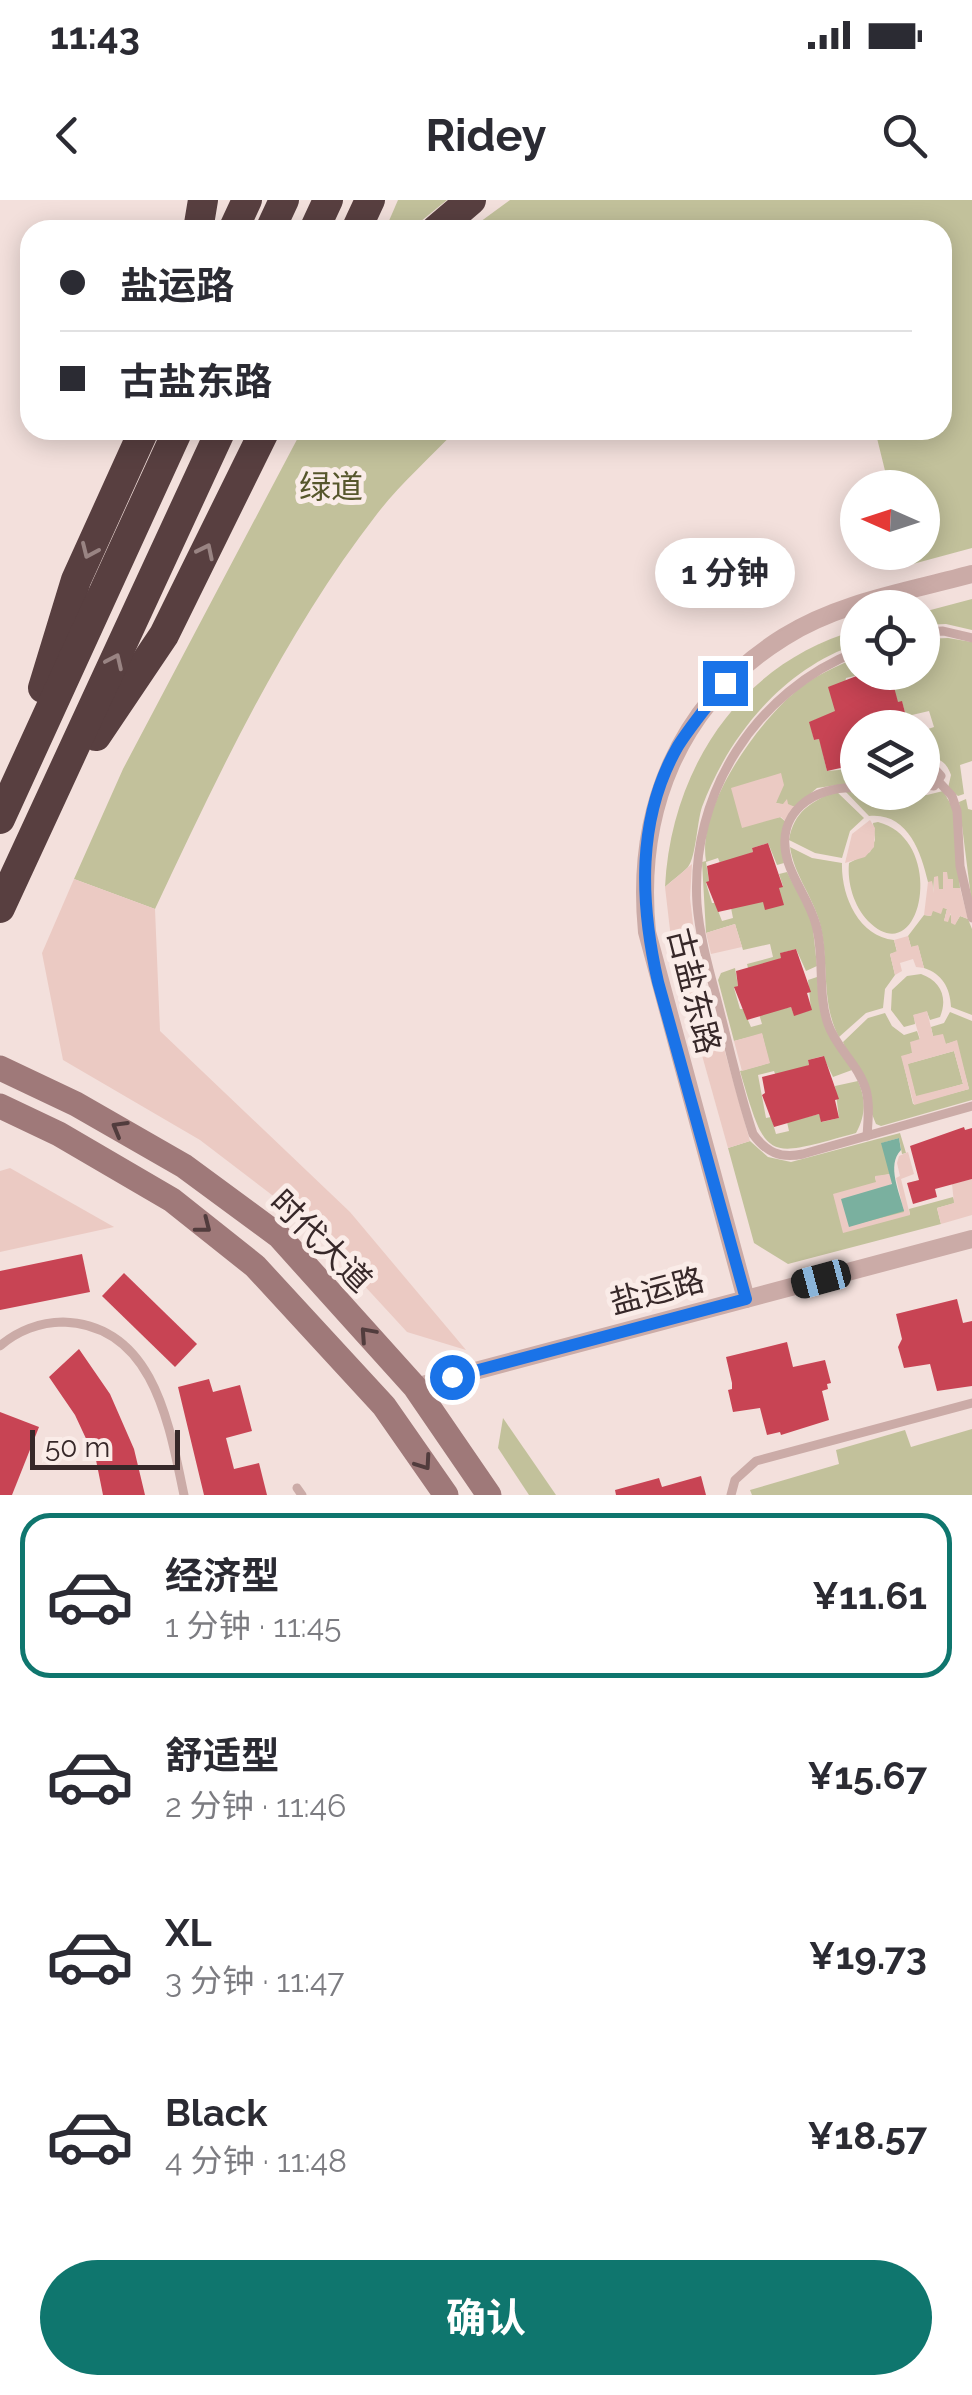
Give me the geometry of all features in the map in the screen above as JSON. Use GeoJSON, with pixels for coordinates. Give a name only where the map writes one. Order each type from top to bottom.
{"type":"FeatureCollection","features":[{"type":"Feature","properties":{"kind":"highway"},"geometry":{"type":"LineString","coordinates":[[448,220],[471,200]]}},
{"type":"Feature","properties":{"kind":"highway"},"geometry":{"type":"LineString","coordinates":[[5,808],[76,580],[139,440]]}},
{"type":"Feature","properties":{"kind":"highway"},"geometry":{"type":"LineString","coordinates":[[5,808],[173,440]]}},
{"type":"Feature","properties":{"kind":"highway"},"geometry":{"type":"LineString","coordinates":[[0,908],[217,440]]}},
{"type":"Feature","properties":{"kind":"highway"},"geometry":{"type":"LineString","coordinates":[[44,813],[164,635],[262,440]]}},
{"type":"Feature","properties":{"kind":"main road","name":"时代大道"},"geometry":{"type":"LineString","coordinates":[[0,1068],[76,1104],[184,1166],[279,1236],[415,1387],[488,1495]]}},
{"type":"Feature","properties":{"kind":"main road","name":"时代大道"},"geometry":{"type":"LineString","coordinates":[[0,1106],[59,1134],[172,1200],[255,1266],[384,1406],[446,1495]]}},
{"type":"Feature","properties":{"kind":"street","name":"古盐东路"},"geometry":{"type":"LineString","coordinates":[[746,1299],[646,932],[645,852],[663,779],[678,746],[725,683],[785,636],[821,618],[866,603],[972,574]]}},
{"type":"Feature","properties":{"kind":"street","name":"盐运路"},"geometry":{"type":"LineString","coordinates":[[415,1387],[972,1239]]}},
{"type":"Feature","properties":{"kind":"lane"},"geometry":{"type":"LineString","coordinates":[[940,632],[972,638]]}},
{"type":"Feature","properties":{"kind":"lane"},"geometry":{"type":"LineString","coordinates":[[840,659],[790,690],[742,740],[708,810],[698,857],[697,900],[704,948],[752,1134],[771,1152],[790,1156],[972,1106]]}},
{"type":"Feature","properties":{"kind":"lane"},"geometry":{"type":"LineString","coordinates":[[940,782],[952,796],[957,811],[960,866],[972,918]]}},
{"type":"Feature","properties":{"kind":"lane"},"geometry":{"type":"LineString","coordinates":[[840,787],[808,798],[793,816],[785,842],[789,865],[816,925],[828,1025],[866,1089],[867,1136]]}},
{"type":"Feature","properties":{"kind":"lane"},"geometry":{"type":"LineString","coordinates":[[0,1346],[14,1334],[52,1322],[82,1323],[118,1338],[140,1364],[166,1412],[184,1495]]}},
{"type":"Feature","properties":{"kind":"lane"},"geometry":{"type":"LineString","coordinates":[[731,1495],[735,1480],[756,1462],[972,1403]]}},
{"type":"Feature","properties":{"kind":"green space"},"geometry":{"type":"Polygon","coordinates":[[[398,200],[447,200],[422,220],[389,220],[398,200]]]}},
{"type":"Feature","properties":{"kind":"green space"},"geometry":{"type":"Polygon","coordinates":[[[510,200],[972,200],[972,548],[940,557],[940,470],[885,470],[877,440],[952,440],[952,220],[483,220],[510,200]]]}},
{"type":"Feature","properties":{"kind":"green space","name":"绿道"},"geometry":{"type":"Polygon","coordinates":[[[297,440],[446,440],[386,503],[312,607],[229,756],[155,909],[74,879],[123,769],[297,440]]]}},
{"type":"Feature","properties":{"kind":"green space"},"geometry":{"type":"Polygon","coordinates":[[[972,599],[972,630],[940,624],[940,607],[972,599]]]}},
{"type":"Feature","properties":{"kind":"green space"},"geometry":{"type":"Polygon","coordinates":[[[840,636],[840,651],[805,670],[743,730],[702,807],[691,862],[665,887],[670,843],[681,802],[719,727],[746,695],[778,667],[840,636]]]}},
{"type":"Feature","properties":{"kind":"green space"},"geometry":{"type":"Polygon","coordinates":[[[940,638],[972,642],[972,761],[960,765],[964,794],[958,796],[948,788],[951,775],[940,761],[940,710],[904,710],[902,702],[895,703],[893,690],[940,690],[940,638]]]}},
{"type":"Feature","properties":{"kind":"green space"},"geometry":{"type":"Polygon","coordinates":[[[840,665],[840,690],[844,690],[840,710],[810,722],[814,740],[823,738],[831,751],[823,754],[827,771],[840,770],[840,785],[817,788],[795,807],[776,803],[781,773],[767,819],[780,817],[786,822],[781,844],[784,863],[777,865],[768,843],[721,866],[718,858],[706,862],[706,883],[722,921],[733,918],[731,908],[783,886],[779,874],[787,872],[812,920],[817,966],[806,971],[796,949],[781,953],[781,958],[749,972],[747,964],[773,957],[770,944],[743,950],[735,924],[706,933],[702,862],[706,861],[711,816],[732,769],[763,725],[795,692],[840,665]]]}},
{"type":"Feature","properties":{"kind":"green space"},"geometry":{"type":"Polygon","coordinates":[[[836,791],[840,795],[840,810],[856,810],[864,818],[850,831],[842,858],[815,853],[789,840],[795,822],[819,799],[836,791]]]}},
{"type":"Feature","properties":{"kind":"green space"},"geometry":{"type":"Polygon","coordinates":[[[943,791],[953,808],[960,888],[953,889],[943,873],[944,889],[939,890],[934,878],[933,893],[916,846],[903,827],[882,816],[869,816],[863,810],[940,810],[943,791]]]}},
{"type":"Feature","properties":{"kind":"green space"},"geometry":{"type":"Polygon","coordinates":[[[966,799],[968,809],[972,810],[972,905],[959,802],[966,799]]]}},
{"type":"Feature","properties":{"kind":"green space"},"geometry":{"type":"Polygon","coordinates":[[[873,823],[900,834],[914,853],[920,875],[913,918],[902,931],[887,933],[868,921],[850,886],[849,863],[870,852],[875,840],[873,823]]]}},
{"type":"Feature","properties":{"kind":"green space"},"geometry":{"type":"Polygon","coordinates":[[[790,847],[812,858],[842,863],[845,888],[854,912],[871,931],[894,940],[897,952],[890,954],[895,975],[885,989],[883,1008],[866,1013],[839,1037],[829,1009],[819,920],[790,847]]]}},
{"type":"Feature","properties":{"kind":"green space"},"geometry":{"type":"Polygon","coordinates":[[[947,909],[944,921],[953,913],[955,924],[960,916],[968,919],[972,929],[972,1015],[951,1007],[944,982],[924,968],[918,946],[911,947],[908,936],[924,915],[931,916],[932,911],[947,909]]]}},
{"type":"Feature","properties":{"kind":"green space"},"geometry":{"type":"Polygon","coordinates":[[[735,968],[738,986],[734,988],[751,1027],[762,1024],[759,1014],[791,1007],[794,1015],[811,1010],[808,980],[817,977],[820,1008],[852,1070],[833,1077],[823,1056],[808,1060],[809,1065],[777,1079],[774,1071],[758,1075],[766,1118],[771,1117],[776,1134],[789,1131],[787,1122],[819,1114],[822,1122],[839,1118],[835,1086],[858,1081],[864,1107],[856,1133],[786,1149],[765,1138],[740,1071],[769,1063],[762,1034],[734,1041],[718,980],[721,973],[735,968]]]}},
{"type":"Feature","properties":{"kind":"green space"},"geometry":{"type":"Polygon","coordinates":[[[921,974],[938,986],[943,997],[940,1017],[930,1020],[927,1012],[914,1015],[915,1024],[904,1027],[891,1010],[892,990],[907,976],[921,974]]]}},
{"type":"Feature","properties":{"kind":"green space"},"geometry":{"type":"Polygon","coordinates":[[[950,1012],[972,1021],[972,1100],[881,1126],[876,1124],[843,1042],[868,1018],[885,1013],[892,1026],[904,1035],[917,1031],[920,1040],[912,1053],[902,1057],[913,1104],[969,1089],[956,1041],[946,1044],[933,1036],[931,1027],[944,1023],[950,1012]]]}},
{"type":"Feature","properties":{"kind":"green space"},"geometry":{"type":"Polygon","coordinates":[[[954,1051],[963,1084],[916,1097],[907,1064],[954,1051]]]}},
{"type":"Feature","properties":{"kind":"green space"},"geometry":{"type":"Polygon","coordinates":[[[900,1133],[906,1153],[902,1154],[899,1138],[882,1143],[890,1174],[875,1177],[876,1181],[910,1215],[909,1209],[953,1197],[955,1203],[937,1208],[941,1224],[788,1264],[754,1243],[728,1148],[750,1141],[768,1157],[791,1162],[900,1133]]]}},
{"type":"Feature","properties":{"kind":"green space"},"geometry":{"type":"Polygon","coordinates":[[[503,1418],[556,1495],[529,1495],[498,1448],[503,1418]]]}},
{"type":"Feature","properties":{"kind":"green space"},"geometry":{"type":"Polygon","coordinates":[[[972,1429],[972,1495],[752,1495],[750,1490],[839,1464],[836,1450],[905,1430],[911,1447],[972,1429]]]}},
{"type":"Feature","properties":{"kind":"shaded area"},"geometry":{"type":"Polygon","coordinates":[[[781,773],[784,785],[776,803],[783,804],[787,799],[795,807],[786,822],[781,817],[742,828],[731,788],[781,773]]]}},
{"type":"Feature","properties":{"kind":"shaded area"},"geometry":{"type":"Polygon","coordinates":[[[870,820],[875,828],[874,847],[865,857],[845,863],[852,834],[870,820]]]}},
{"type":"Feature","properties":{"kind":"shaded area"},"geometry":{"type":"Polygon","coordinates":[[[692,864],[690,898],[697,957],[694,964],[678,970],[665,887],[692,864]]]}},
{"type":"Feature","properties":{"kind":"shaded area"},"geometry":{"type":"Polygon","coordinates":[[[943,872],[953,879],[953,888],[960,888],[968,919],[960,916],[955,925],[951,923],[951,913],[948,922],[944,921],[947,909],[943,908],[941,914],[933,911],[931,916],[924,915],[928,882],[932,881],[934,893],[934,877],[938,876],[939,889],[943,889],[943,872]]]}},
{"type":"Feature","properties":{"kind":"shaded area"},"geometry":{"type":"Polygon","coordinates":[[[74,879],[155,909],[160,1031],[350,1212],[466,1350],[407,1332],[302,1218],[200,1140],[63,1060],[42,953],[74,879]]]}},
{"type":"Feature","properties":{"kind":"shaded area"},"geometry":{"type":"Polygon","coordinates":[[[735,924],[742,947],[711,954],[706,933],[735,924]]]}},
{"type":"Feature","properties":{"kind":"shaded area"},"geometry":{"type":"Polygon","coordinates":[[[908,936],[911,947],[918,945],[924,968],[916,967],[913,959],[900,963],[902,971],[895,975],[890,954],[897,951],[894,940],[908,936]]]}},
{"type":"Feature","properties":{"kind":"shaded area"},"geometry":{"type":"Polygon","coordinates":[[[695,979],[707,988],[750,1141],[728,1148],[682,984],[695,979]]]}},
{"type":"Feature","properties":{"kind":"shaded area"},"geometry":{"type":"Polygon","coordinates":[[[927,1011],[933,1036],[943,1034],[946,1044],[957,1040],[969,1089],[914,1105],[901,1056],[912,1053],[910,1042],[920,1039],[913,1015],[927,1011]],[[954,1051],[908,1064],[916,1096],[963,1084],[954,1051]]]}},
{"type":"Feature","properties":{"kind":"shaded area"},"geometry":{"type":"Polygon","coordinates":[[[762,1033],[770,1063],[742,1071],[734,1041],[762,1033]]]}},
{"type":"Feature","properties":{"kind":"shaded area"},"geometry":{"type":"Polygon","coordinates":[[[899,1138],[901,1150],[894,1171],[904,1211],[849,1227],[841,1199],[892,1184],[881,1143],[899,1138]]]}},
{"type":"Feature","properties":{"kind":"shaded area"},"geometry":{"type":"Polygon","coordinates":[[[908,1152],[914,1174],[901,1179],[910,1215],[843,1233],[833,1194],[876,1182],[875,1176],[890,1174],[892,1183],[849,1226],[904,1212],[896,1178],[900,1176],[897,1163],[899,1156],[908,1152]]]}},
{"type":"Feature","properties":{"kind":"shaded area"},"geometry":{"type":"Polygon","coordinates":[[[10,1168],[114,1227],[0,1252],[0,1171],[10,1168]]]}},
{"type":"Feature","properties":{"kind":"shaded area"},"geometry":{"type":"Polygon","coordinates":[[[972,1179],[972,1215],[941,1224],[937,1208],[954,1203],[952,1184],[972,1179]]]}},
{"type":"Feature","properties":{"kind":"building"},"geometry":{"type":"Polygon","coordinates":[[[840,682],[840,690],[895,690],[904,710],[840,710],[840,768],[827,771],[819,739],[814,740],[809,722],[835,711],[828,687],[840,682]]]}},
{"type":"Feature","properties":{"kind":"building"},"geometry":{"type":"Polygon","coordinates":[[[768,843],[783,887],[779,888],[784,905],[765,910],[763,902],[718,912],[706,882],[707,866],[753,852],[752,848],[768,843]]]}},
{"type":"Feature","properties":{"kind":"building"},"geometry":{"type":"Polygon","coordinates":[[[796,949],[811,992],[807,993],[812,1010],[794,1016],[791,1007],[747,1020],[734,987],[738,986],[736,971],[781,958],[780,953],[796,949]]]}},
{"type":"Feature","properties":{"kind":"building"},"geometry":{"type":"Polygon","coordinates":[[[824,1056],[839,1099],[835,1100],[839,1118],[821,1122],[819,1114],[774,1127],[762,1095],[762,1077],[809,1065],[808,1060],[824,1056]]]}},
{"type":"Feature","properties":{"kind":"building"},"geometry":{"type":"Polygon","coordinates":[[[964,1127],[972,1128],[972,1179],[935,1189],[937,1197],[913,1204],[907,1183],[919,1180],[910,1146],[964,1127]]]}},
{"type":"Feature","properties":{"kind":"building"},"geometry":{"type":"Polygon","coordinates":[[[82,1254],[90,1292],[0,1310],[0,1271],[82,1254]]]}},
{"type":"Feature","properties":{"kind":"building"},"geometry":{"type":"Polygon","coordinates":[[[124,1273],[197,1344],[175,1367],[102,1296],[124,1273]]]}},
{"type":"Feature","properties":{"kind":"building"},"geometry":{"type":"Polygon","coordinates":[[[957,1299],[963,1323],[972,1321],[972,1386],[937,1391],[930,1364],[904,1368],[896,1314],[957,1299]]]}},
{"type":"Feature","properties":{"kind":"building"},"geometry":{"type":"Polygon","coordinates":[[[787,1342],[793,1367],[825,1360],[831,1383],[822,1391],[829,1420],[781,1435],[767,1435],[760,1408],[733,1412],[726,1357],[787,1342]]]}},
{"type":"Feature","properties":{"kind":"building"},"geometry":{"type":"Polygon","coordinates":[[[79,1349],[110,1394],[134,1449],[145,1495],[103,1495],[96,1460],[75,1415],[49,1377],[79,1349]]]}},
{"type":"Feature","properties":{"kind":"building"},"geometry":{"type":"Polygon","coordinates":[[[209,1379],[213,1392],[240,1385],[252,1431],[226,1438],[234,1469],[259,1463],[267,1495],[204,1495],[178,1387],[209,1379]]]}},
{"type":"Feature","properties":{"kind":"building"},"geometry":{"type":"Polygon","coordinates":[[[0,1412],[39,1427],[12,1495],[0,1495],[0,1412]]]}},
{"type":"Feature","properties":{"kind":"building"},"geometry":{"type":"Polygon","coordinates":[[[701,1476],[706,1495],[616,1495],[615,1490],[659,1478],[662,1487],[701,1476]]]}},
{"type":"Feature","properties":{"kind":"route"},"geometry":{"type":"LineString","coordinates":[[452,1377],[746,1299],[658,982],[646,932],[643,893],[645,852],[663,779],[678,746],[725,683]]}}]}
